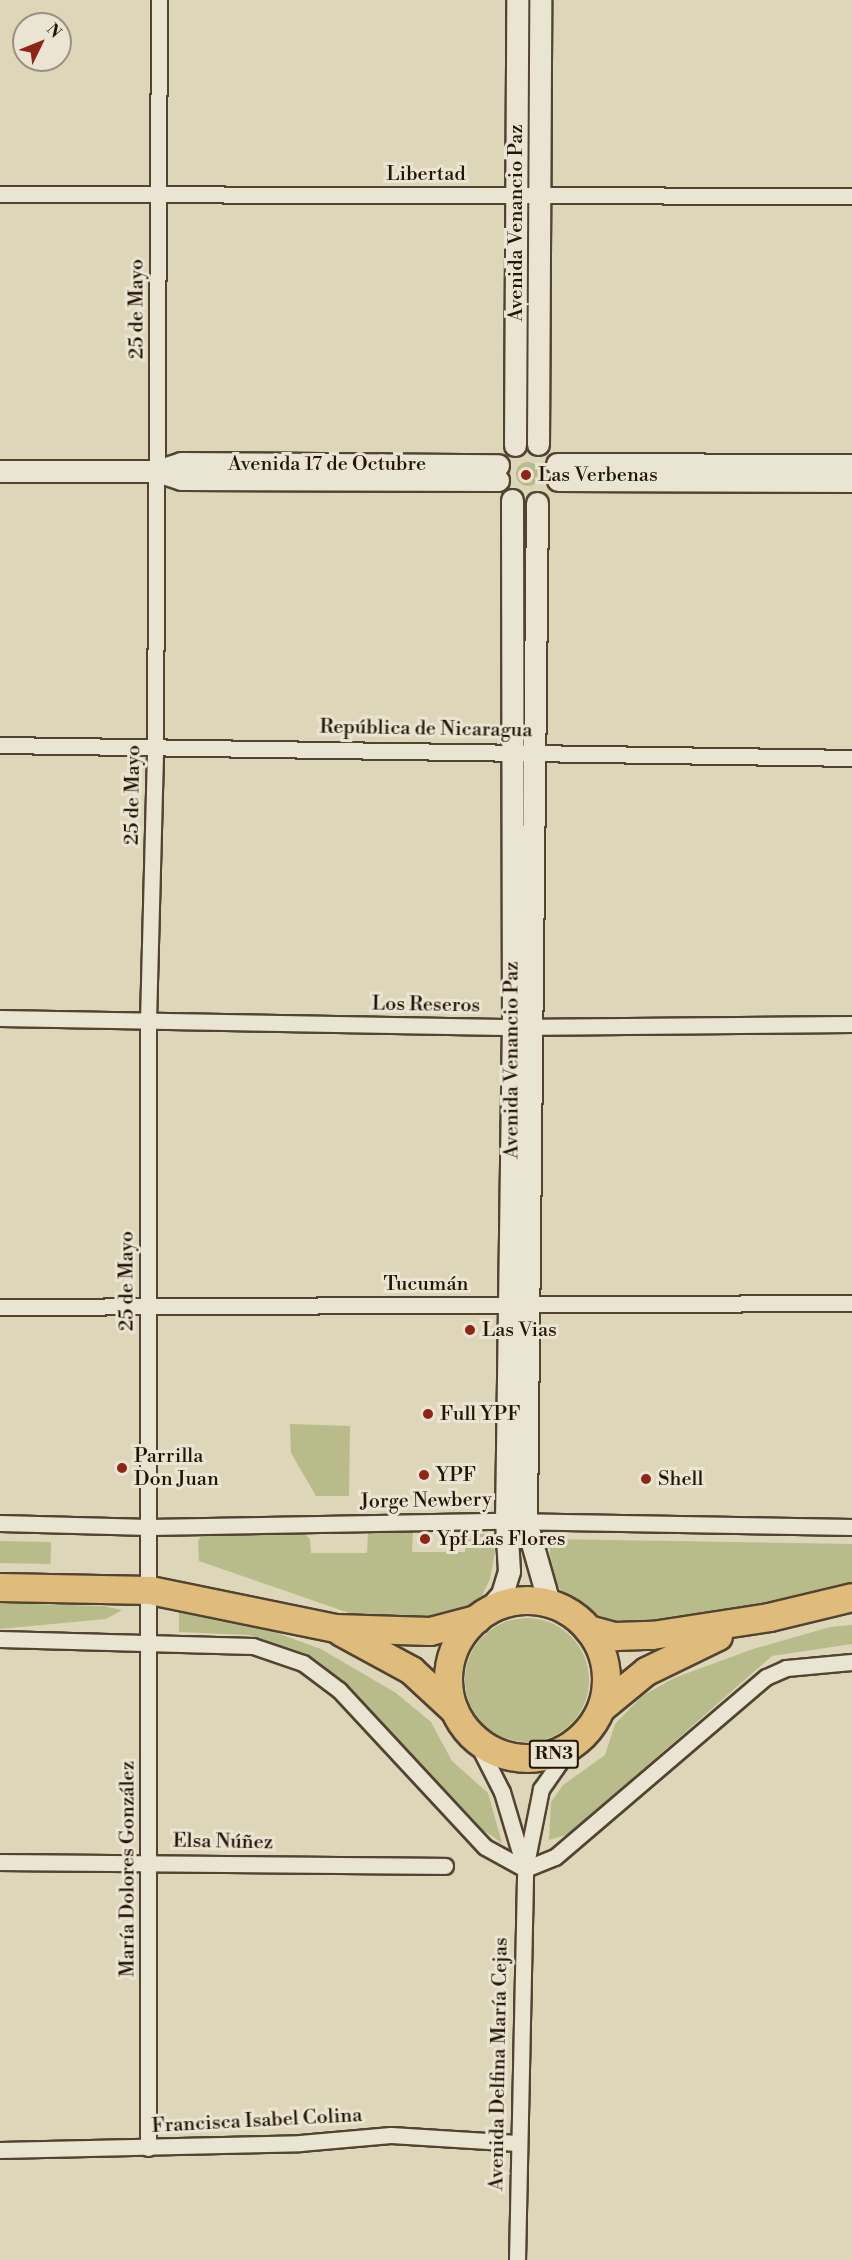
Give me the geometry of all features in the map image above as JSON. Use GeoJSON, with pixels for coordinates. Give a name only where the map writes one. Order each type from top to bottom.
{"type":"FeatureCollection","features":[{"type":"Feature","properties":{"kind":"highway","name":"RN3"},"geometry":{"type":"LineString","coordinates":[[0,1587],[150,1590],[335,1628],[430,1630],[481,1616],[516,1601],[549,1603],[570,1613],[588,1629],[606,1666],[602,1707]]}},
{"type":"Feature","properties":{"kind":"highway","name":"RN3"},"geometry":{"type":"LineString","coordinates":[[588,1629],[615,1636],[652,1635],[769,1617],[852,1597]]}},
{"type":"Feature","properties":{"kind":"highway","name":"RN3"},"geometry":{"type":"LineString","coordinates":[[454,1710],[448,1686],[450,1661],[460,1638],[481,1616]]}},
{"type":"Feature","properties":{"kind":"highway","name":"RN3"},"geometry":{"type":"LineString","coordinates":[[335,1628],[411,1670],[454,1710],[474,1737],[490,1750],[531,1759],[571,1746],[590,1729],[602,1707],[646,1671],[689,1647],[769,1617]]}},
{"type":"Feature","properties":{"kind":"main road","name":"Avenida Venancio Paz"},"geometry":{"type":"LineString","coordinates":[[515,445],[518,0]]}},
{"type":"Feature","properties":{"kind":"main road","name":"Avenida Venancio Paz"},"geometry":{"type":"LineString","coordinates":[[538,444],[540,0]]}},
{"type":"Feature","properties":{"kind":"main road"},"geometry":{"type":"LineString","coordinates":[[538,444],[550,452],[557,472],[550,494],[537,502],[512,500],[498,472],[515,445],[538,444]]}},
{"type":"Feature","properties":{"kind":"main road","name":"Avenida 17 de Octubre"},"geometry":{"type":"LineString","coordinates":[[0,471],[157,471],[181,463],[498,472]]}},
{"type":"Feature","properties":{"kind":"main road"},"geometry":{"type":"LineString","coordinates":[[557,472],[852,465]]}},
{"type":"Feature","properties":{"kind":"main road"},"geometry":{"type":"LineString","coordinates":[[557,472],[852,481]]}},
{"type":"Feature","properties":{"kind":"main road","name":"Avenida Venancio Paz"},"geometry":{"type":"LineString","coordinates":[[512,500],[513,1027],[509,1305],[516,1521],[549,1603]]}},
{"type":"Feature","properties":{"kind":"main road","name":"Avenida Venancio Paz"},"geometry":{"type":"LineString","coordinates":[[481,1616],[507,1583],[516,1521],[531,1305],[537,502]]}},
{"type":"Feature","properties":{"kind":"street","name":"25 de Mayo"},"geometry":{"type":"LineString","coordinates":[[150,1590],[148,1021],[155,745],[159,0]]}},
{"type":"Feature","properties":{"kind":"street","name":"Libertad"},"geometry":{"type":"LineString","coordinates":[[0,194],[852,196]]}},
{"type":"Feature","properties":{"kind":"street","name":"República de Nicaragua"},"geometry":{"type":"LineString","coordinates":[[0,745],[155,745],[852,758]]}},
{"type":"Feature","properties":{"kind":"street","name":"Los Reseros"},"geometry":{"type":"LineString","coordinates":[[0,1018],[513,1027],[852,1024]]}},
{"type":"Feature","properties":{"kind":"street","name":"Tucumán"},"geometry":{"type":"LineString","coordinates":[[0,1307],[852,1303]]}},
{"type":"Feature","properties":{"kind":"street","name":"Jorge Newbery"},"geometry":{"type":"LineString","coordinates":[[0,1523],[149,1527],[516,1521],[852,1527]]}},
{"type":"Feature","properties":{"kind":"street","name":"María Dolores González"},"geometry":{"type":"LineString","coordinates":[[148,2148],[150,1590]]}},
{"type":"Feature","properties":{"kind":"street"},"geometry":{"type":"LineString","coordinates":[[0,1639],[253,1646],[303,1664],[339,1690],[485,1847],[505,1862],[525,1869],[555,1857],[766,1677],[786,1668],[852,1662]]}},
{"type":"Feature","properties":{"kind":"street","name":"Avenida Delfina María Cejas"},"geometry":{"type":"LineString","coordinates":[[474,1737],[502,1792],[525,1869]]}},
{"type":"Feature","properties":{"kind":"street","name":"Avenida Delfina María Cejas"},"geometry":{"type":"LineString","coordinates":[[517,2260],[517,2143],[525,1869],[541,1789],[571,1746]]}},
{"type":"Feature","properties":{"kind":"street","name":"Elsa Núñez"},"geometry":{"type":"LineString","coordinates":[[0,1862],[445,1866]]}},
{"type":"Feature","properties":{"kind":"street","name":"Francisca Isabel Colina"},"geometry":{"type":"LineString","coordinates":[[0,2150],[300,2143],[391,2135],[517,2143]]}},
{"type":"Feature","properties":{"kind":"green space"},"geometry":{"type":"Polygon","coordinates":[[[521,206],[531,206],[531,430],[521,430],[521,206]]]}},
{"type":"Feature","properties":{"kind":"green space"},"geometry":{"type":"Polygon","coordinates":[[[528,462],[537,465],[540,474],[537,483],[528,486],[519,483],[516,474],[519,465],[528,462]]]}},
{"type":"Feature","properties":{"kind":"green space"},"geometry":{"type":"Polygon","coordinates":[[[522,518],[531,518],[531,741],[522,741],[522,518]]]}},
{"type":"Feature","properties":{"kind":"green space"},"geometry":{"type":"Polygon","coordinates":[[[290,1424],[350,1426],[349,1496],[316,1496],[291,1453],[290,1424]]]}},
{"type":"Feature","properties":{"kind":"green space"},"geometry":{"type":"Polygon","coordinates":[[[303,1532],[310,1539],[311,1553],[367,1553],[368,1533],[413,1532],[412,1552],[465,1552],[465,1542],[473,1534],[485,1534],[493,1541],[495,1552],[490,1579],[482,1596],[467,1611],[408,1622],[352,1614],[199,1561],[198,1541],[203,1533],[303,1532]]]}},
{"type":"Feature","properties":{"kind":"green space"},"geometry":{"type":"Polygon","coordinates":[[[549,1539],[852,1544],[852,1590],[682,1621],[609,1626],[587,1614],[552,1581],[549,1539]]]}},
{"type":"Feature","properties":{"kind":"green space"},"geometry":{"type":"Polygon","coordinates":[[[0,1541],[51,1542],[51,1564],[0,1563],[0,1541]]]}},
{"type":"Feature","properties":{"kind":"green space"},"geometry":{"type":"Polygon","coordinates":[[[0,1603],[103,1606],[122,1610],[106,1619],[0,1629],[0,1603]]]}},
{"type":"Feature","properties":{"kind":"green space"},"geometry":{"type":"Polygon","coordinates":[[[179,1610],[239,1619],[321,1649],[396,1693],[431,1722],[452,1761],[488,1793],[502,1843],[483,1830],[346,1684],[307,1654],[249,1635],[179,1632],[179,1610]]]}},
{"type":"Feature","properties":{"kind":"green space"},"geometry":{"type":"Polygon","coordinates":[[[527,1618],[551,1622],[571,1636],[585,1656],[589,1680],[585,1704],[571,1724],[551,1738],[527,1742],[503,1738],[483,1724],[469,1704],[465,1680],[469,1656],[483,1636],[503,1622],[527,1618]]]}},
{"type":"Feature","properties":{"kind":"green space"},"geometry":{"type":"Polygon","coordinates":[[[852,1625],[852,1644],[772,1656],[569,1834],[549,1840],[551,1802],[563,1785],[605,1755],[615,1724],[642,1696],[674,1678],[753,1649],[830,1627],[852,1625]]]}},
{"type":"Feature","properties":{"kind":"place","name":"Las Verbenas"},"geometry":{"type":"Point","coordinates":[526,475]}},
{"type":"Feature","properties":{"kind":"place","name":"Las Vias"},"geometry":{"type":"Point","coordinates":[470,1330]}},
{"type":"Feature","properties":{"kind":"place","name":"Full YPF"},"geometry":{"type":"Point","coordinates":[428,1414]}},
{"type":"Feature","properties":{"kind":"place","name":"Parrilla Don Juan"},"geometry":{"type":"Point","coordinates":[122,1468]}},
{"type":"Feature","properties":{"kind":"place","name":"YPF"},"geometry":{"type":"Point","coordinates":[424,1475]}},
{"type":"Feature","properties":{"kind":"place","name":"Shell"},"geometry":{"type":"Point","coordinates":[646,1479]}},
{"type":"Feature","properties":{"kind":"place","name":"Ypf Las Flores"},"geometry":{"type":"Point","coordinates":[425,1539]}}]}
